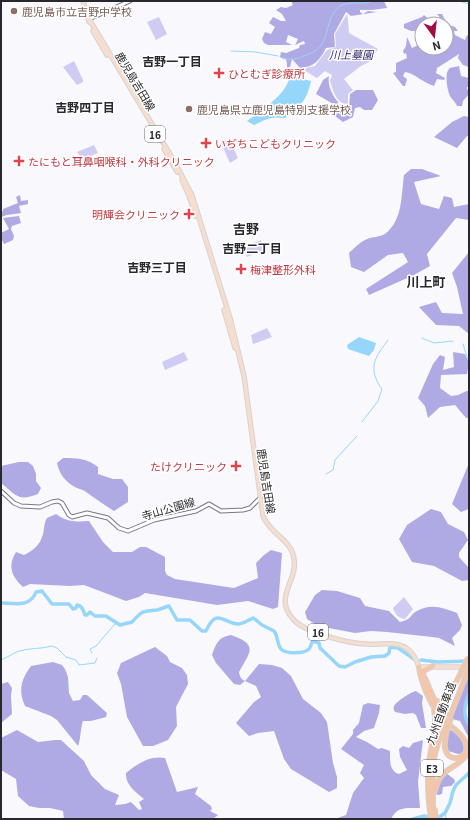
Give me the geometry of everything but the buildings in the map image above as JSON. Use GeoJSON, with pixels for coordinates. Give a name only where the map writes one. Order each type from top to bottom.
{"type":"FeatureCollection","features":[{"type":"Feature","properties":{"kind":"highway"},"geometry":{"type":"LineString","coordinates":[[432,694],[437,701],[445,702],[467,669],[469,659]]}},
{"type":"Feature","properties":{"kind":"highway"},"geometry":{"type":"LineString","coordinates":[[424,677],[423,673],[425,670],[433,666]]}},
{"type":"Feature","properties":{"kind":"highway"},"geometry":{"type":"LineString","coordinates":[[419,667],[440,712],[463,733],[469,742]]}},
{"type":"Feature","properties":{"kind":"highway"},"geometry":{"type":"LineString","coordinates":[[419,667],[426,690],[437,713],[465,739],[467,748],[464,756],[456,759],[449,756],[445,750],[445,727]]}},
{"type":"Feature","properties":{"kind":"highway","name":"九州自動車道"},"geometry":{"type":"LineString","coordinates":[[449,716],[467,669]]}},
{"type":"Feature","properties":{"kind":"highway","name":"九州自動車道"},"geometry":{"type":"LineString","coordinates":[[431,819],[433,812],[430,786],[432,766],[467,669]]}},
{"type":"Feature","properties":{"kind":"highway"},"geometry":{"type":"LineString","coordinates":[[433,704],[436,719],[429,760],[427,784],[435,819]]}},
{"type":"Feature","properties":{"kind":"highway"},"geometry":{"type":"LineString","coordinates":[[433,812],[438,780],[447,770],[462,761],[469,752]]}},
{"type":"Feature","properties":{"kind":"main road","name":"鹿児島吉田線"},"geometry":{"type":"LineString","coordinates":[[83,1],[89,19],[112,60],[174,161],[192,195],[236,340],[263,516],[267,525],[287,543],[294,555],[294,567],[286,592],[285,601],[288,612],[294,621],[300,626],[352,643],[369,645],[392,643],[401,645],[412,652],[419,667]]}},
{"type":"Feature","properties":{"kind":"main road"},"geometry":{"type":"LineString","coordinates":[[89,19],[130,1]]}},
{"type":"Feature","properties":{"kind":"main road","name":"寺山公園線"},"geometry":{"type":"LineString","coordinates":[[1,492],[18,506],[40,507],[58,501],[62,503],[69,515],[72,517],[87,513],[108,518],[121,530],[128,531],[154,520],[196,510],[209,504],[223,511],[243,510],[250,508],[260,499]]}},
{"type":"Feature","properties":{"kind":"main road"},"geometry":{"type":"LineString","coordinates":[[419,667],[433,666],[467,669]]}},
{"type":"Feature","properties":{"kind":"green space","name":"川上墓園"},"geometry":{"type":"Polygon","coordinates":[[[347,14],[349,33],[378,49],[369,62],[344,79],[353,90],[348,94],[348,104],[341,102],[336,96],[330,81],[332,75],[325,71],[317,78],[302,69],[315,66],[327,50],[336,47],[335,34],[347,14]]]}},
{"type":"Feature","properties":{"kind":"green space"},"geometry":{"type":"Polygon","coordinates":[[[159,17],[167,34],[156,40],[147,22],[159,17]]]}},
{"type":"Feature","properties":{"kind":"green space"},"geometry":{"type":"Polygon","coordinates":[[[74,61],[83,80],[83,82],[77,85],[63,67],[74,61]]]}},
{"type":"Feature","properties":{"kind":"green space"},"geometry":{"type":"Polygon","coordinates":[[[229,138],[238,158],[230,163],[221,143],[229,138]]]}},
{"type":"Feature","properties":{"kind":"green space"},"geometry":{"type":"Polygon","coordinates":[[[94,145],[98,153],[82,159],[77,152],[94,145]]]}},
{"type":"Feature","properties":{"kind":"green space"},"geometry":{"type":"Polygon","coordinates":[[[261,240],[264,250],[247,257],[244,247],[261,240]]]}},
{"type":"Feature","properties":{"kind":"green space"},"geometry":{"type":"Polygon","coordinates":[[[267,328],[272,337],[253,344],[251,335],[267,328]]]}},
{"type":"Feature","properties":{"kind":"green space"},"geometry":{"type":"Polygon","coordinates":[[[184,352],[188,360],[165,370],[162,362],[184,352]]]}},
{"type":"Feature","properties":{"kind":"green space"},"geometry":{"type":"Polygon","coordinates":[[[404,597],[413,609],[405,619],[400,618],[393,608],[404,597]]]}},
{"type":"Feature","properties":{"kind":"shaded area"},"geometry":{"type":"Polygon","coordinates":[[[291,1],[383,1],[387,8],[360,10],[363,14],[368,11],[377,12],[351,16],[346,12],[334,34],[335,47],[326,48],[319,59],[309,66],[300,68],[292,59],[290,67],[288,68],[286,59],[280,57],[281,52],[286,53],[299,48],[300,45],[305,44],[304,41],[295,45],[298,39],[288,35],[286,42],[292,45],[268,45],[264,43],[262,39],[265,32],[271,34],[275,27],[269,23],[273,17],[281,21],[286,21],[282,14],[276,10],[281,7],[286,8],[293,5],[291,1]]]}},
{"type":"Feature","properties":{"kind":"shaded area"},"geometry":{"type":"Polygon","coordinates":[[[414,20],[414,31],[404,28],[404,24],[414,20]]]}},
{"type":"Feature","properties":{"kind":"shaded area"},"geometry":{"type":"Polygon","coordinates":[[[454,27],[455,27],[458,31],[454,31],[454,27]]]}},
{"type":"Feature","properties":{"kind":"shaded area"},"geometry":{"type":"Polygon","coordinates":[[[454,31],[455,35],[465,40],[467,35],[469,36],[469,67],[463,65],[458,58],[459,54],[437,68],[436,73],[445,78],[444,80],[437,79],[434,86],[405,72],[403,76],[407,79],[405,86],[403,86],[393,73],[396,72],[396,63],[407,58],[406,53],[404,54],[403,51],[406,46],[407,37],[412,48],[414,47],[414,56],[454,56],[454,31]]]}},
{"type":"Feature","properties":{"kind":"shaded area"},"geometry":{"type":"Polygon","coordinates":[[[459,66],[461,76],[469,78],[469,87],[467,87],[467,89],[469,94],[463,101],[462,106],[457,106],[451,97],[448,90],[447,81],[448,70],[459,66]]]}},
{"type":"Feature","properties":{"kind":"shaded area"},"geometry":{"type":"Polygon","coordinates":[[[290,76],[311,81],[305,99],[299,106],[285,118],[269,118],[254,125],[247,121],[273,102],[283,90],[290,76]]]}},
{"type":"Feature","properties":{"kind":"shaded area"},"geometry":{"type":"Polygon","coordinates":[[[329,76],[330,89],[343,108],[349,108],[350,94],[356,90],[373,90],[378,100],[372,110],[364,110],[360,107],[355,108],[353,117],[343,122],[331,113],[335,105],[316,94],[323,80],[329,76]]]}},
{"type":"Feature","properties":{"kind":"shaded area"},"geometry":{"type":"Polygon","coordinates":[[[464,116],[469,117],[469,136],[467,136],[457,148],[434,137],[452,122],[464,116]]]}},
{"type":"Feature","properties":{"kind":"shaded area"},"geometry":{"type":"Polygon","coordinates":[[[411,169],[422,169],[441,176],[414,182],[421,204],[439,209],[444,196],[452,198],[454,207],[469,204],[469,220],[456,218],[427,254],[430,266],[414,275],[369,295],[366,289],[408,262],[403,253],[388,255],[364,272],[351,267],[349,253],[364,240],[383,235],[391,228],[398,215],[400,207],[404,175],[411,169]]]}},
{"type":"Feature","properties":{"kind":"shaded area"},"geometry":{"type":"Polygon","coordinates":[[[20,195],[21,201],[28,200],[28,204],[19,206],[21,213],[1,217],[1,212],[3,209],[18,203],[16,197],[20,195]]]}},
{"type":"Feature","properties":{"kind":"shaded area"},"geometry":{"type":"Polygon","coordinates":[[[19,216],[21,223],[12,226],[11,229],[14,236],[13,240],[4,244],[1,238],[1,233],[9,229],[3,218],[19,216]]]}},
{"type":"Feature","properties":{"kind":"shaded area"},"geometry":{"type":"Polygon","coordinates":[[[469,252],[469,334],[459,326],[436,325],[419,307],[436,302],[442,313],[463,314],[457,287],[452,273],[469,252]]]}},
{"type":"Feature","properties":{"kind":"shaded area"},"geometry":{"type":"Polygon","coordinates":[[[359,337],[376,343],[374,350],[369,356],[348,349],[347,345],[359,337]]]}},
{"type":"Feature","properties":{"kind":"shaded area"},"geometry":{"type":"Polygon","coordinates":[[[453,352],[465,354],[469,363],[467,374],[441,375],[440,388],[451,396],[458,395],[469,390],[469,418],[466,418],[455,405],[440,407],[428,418],[425,406],[418,398],[433,364],[440,355],[445,357],[443,370],[454,367],[453,352]]]}},
{"type":"Feature","properties":{"kind":"shaded area"},"geometry":{"type":"Polygon","coordinates":[[[63,458],[78,458],[86,460],[98,467],[98,474],[113,479],[122,479],[128,487],[128,502],[114,511],[85,491],[68,483],[61,474],[57,463],[63,458]]]}},
{"type":"Feature","properties":{"kind":"shaded area"},"geometry":{"type":"Polygon","coordinates":[[[19,462],[28,462],[33,466],[36,474],[36,481],[41,488],[38,494],[21,497],[14,494],[1,483],[1,466],[19,462]]]}},
{"type":"Feature","properties":{"kind":"shaded area"},"geometry":{"type":"Polygon","coordinates":[[[469,463],[469,509],[461,512],[452,504],[469,463]]]}},
{"type":"Feature","properties":{"kind":"shaded area"},"geometry":{"type":"Polygon","coordinates":[[[431,509],[441,512],[448,524],[464,532],[468,540],[459,553],[459,557],[469,568],[469,580],[462,581],[434,566],[412,562],[399,539],[407,525],[431,509]]]}},
{"type":"Feature","properties":{"kind":"shaded area"},"geometry":{"type":"Polygon","coordinates":[[[56,514],[64,519],[72,521],[89,521],[103,542],[113,552],[132,552],[140,547],[146,547],[165,557],[165,571],[167,575],[175,579],[234,588],[258,578],[256,563],[264,555],[271,550],[282,553],[278,607],[273,609],[248,601],[217,605],[145,593],[139,597],[126,601],[84,585],[70,586],[30,584],[23,587],[16,579],[12,571],[11,567],[13,557],[16,552],[24,555],[35,548],[42,537],[47,518],[56,514]]]}},
{"type":"Feature","properties":{"kind":"shaded area"},"geometry":{"type":"Polygon","coordinates":[[[322,590],[337,591],[360,598],[365,606],[389,611],[400,622],[407,620],[415,612],[427,607],[442,608],[457,613],[462,625],[460,630],[452,638],[455,646],[439,638],[371,631],[355,633],[318,626],[307,619],[305,612],[315,595],[322,590]]]}},
{"type":"Feature","properties":{"kind":"shaded area"},"geometry":{"type":"Polygon","coordinates":[[[231,635],[246,642],[250,650],[249,655],[239,672],[241,678],[245,681],[240,685],[234,684],[216,663],[212,655],[220,639],[231,635]]]}},
{"type":"Feature","properties":{"kind":"shaded area"},"geometry":{"type":"Polygon","coordinates":[[[155,647],[167,656],[170,662],[182,668],[187,675],[188,684],[176,707],[177,726],[168,740],[153,746],[143,746],[127,717],[121,684],[117,673],[121,663],[155,647]]]}},
{"type":"Feature","properties":{"kind":"shaded area"},"geometry":{"type":"Polygon","coordinates":[[[53,662],[62,665],[65,669],[68,677],[69,693],[73,701],[80,700],[83,695],[87,695],[107,713],[106,717],[91,721],[83,721],[78,746],[57,720],[51,716],[25,706],[23,700],[21,690],[22,685],[31,666],[53,662]]]}},
{"type":"Feature","properties":{"kind":"shaded area"},"geometry":{"type":"Polygon","coordinates":[[[259,664],[272,665],[282,668],[291,676],[303,699],[321,713],[327,722],[333,763],[337,777],[337,788],[329,792],[291,769],[284,759],[274,731],[249,736],[236,723],[254,702],[261,697],[256,686],[245,681],[259,664]]]}},
{"type":"Feature","properties":{"kind":"shaded area"},"geometry":{"type":"Polygon","coordinates":[[[469,673],[469,692],[464,709],[465,718],[469,725],[469,738],[460,721],[452,719],[469,673]]]}},
{"type":"Feature","properties":{"kind":"shaded area"},"geometry":{"type":"Polygon","coordinates":[[[8,682],[12,688],[12,714],[1,723],[1,684],[8,682]]]}},
{"type":"Feature","properties":{"kind":"shaded area"},"geometry":{"type":"Polygon","coordinates":[[[416,691],[423,696],[422,703],[426,728],[421,728],[416,715],[413,713],[405,714],[395,712],[394,709],[394,706],[398,702],[416,691]]]}},
{"type":"Feature","properties":{"kind":"shaded area"},"geometry":{"type":"Polygon","coordinates":[[[368,703],[380,705],[374,728],[364,731],[356,737],[378,749],[382,748],[390,751],[391,765],[396,773],[399,774],[407,770],[400,757],[399,749],[403,746],[409,748],[413,743],[423,740],[418,782],[420,808],[407,808],[399,810],[391,819],[335,819],[346,815],[353,793],[364,778],[360,773],[364,765],[341,749],[353,734],[353,730],[359,723],[363,705],[368,703]]]}},
{"type":"Feature","properties":{"kind":"shaded area"},"geometry":{"type":"Polygon","coordinates":[[[17,730],[38,742],[61,740],[84,761],[91,775],[105,789],[119,795],[115,805],[131,802],[139,810],[142,809],[139,802],[144,799],[129,785],[126,773],[149,759],[159,757],[165,758],[177,792],[198,787],[195,794],[211,806],[212,809],[210,811],[218,815],[213,819],[64,819],[63,811],[29,806],[18,796],[16,779],[1,770],[1,738],[17,730]]]}},
{"type":"Feature","properties":{"kind":"shaded area"},"geometry":{"type":"Polygon","coordinates":[[[449,730],[456,733],[464,741],[464,753],[458,754],[448,751],[446,746],[449,730]]]}},
{"type":"Feature","properties":{"kind":"shaded area"},"geometry":{"type":"Polygon","coordinates":[[[446,773],[454,779],[455,782],[451,786],[443,787],[442,794],[438,795],[436,794],[438,785],[446,773]]]}},
{"type":"Feature","properties":{"kind":"waterway"},"geometry":{"type":"LineString","coordinates":[[280,57],[285,59],[294,59],[316,50],[325,39],[331,18],[340,6],[348,3],[365,3],[373,1]]}},
{"type":"Feature","properties":{"kind":"waterway"},"geometry":{"type":"LineString","coordinates":[[459,1],[469,4]]}},
{"type":"Feature","properties":{"kind":"waterway"},"geometry":{"type":"LineString","coordinates":[[231,51],[256,52],[278,56]]}},
{"type":"Feature","properties":{"kind":"waterway"},"geometry":{"type":"LineString","coordinates":[[422,338],[434,343],[453,341]]}},
{"type":"Feature","properties":{"kind":"waterway"},"geometry":{"type":"LineString","coordinates":[[362,422],[378,401],[382,389],[375,375],[374,364],[378,354],[388,340]]}},
{"type":"Feature","properties":{"kind":"waterway"},"geometry":{"type":"LineString","coordinates":[[463,344],[469,363]]}},
{"type":"Feature","properties":{"kind":"waterway"},"geometry":{"type":"LineString","coordinates":[[326,474],[333,470],[335,460],[357,436]]}},
{"type":"Feature","properties":{"kind":"waterway"},"geometry":{"type":"LineString","coordinates":[[1,603],[26,603],[36,592],[42,591],[52,604],[69,604],[73,609],[76,608],[77,605],[80,606],[85,615],[90,612],[95,616],[106,616],[120,625],[132,622],[143,612],[169,606],[177,620],[190,620],[202,631],[206,631],[210,624],[217,618],[238,624],[244,623],[253,618],[262,625],[274,631],[283,651],[290,653],[307,651],[313,641],[319,643],[320,648],[339,666],[345,667],[371,657],[385,656],[389,653],[390,647],[398,648],[414,659]]}},
{"type":"Feature","properties":{"kind":"waterway"},"geometry":{"type":"LineString","coordinates":[[92,653],[90,649],[96,646],[117,623]]}},
{"type":"Feature","properties":{"kind":"waterway"},"geometry":{"type":"LineString","coordinates":[[1,660],[19,651],[52,646],[57,648],[66,657],[76,660],[79,665],[95,663],[97,658]]}},
{"type":"Feature","properties":{"kind":"waterway"},"geometry":{"type":"LineString","coordinates":[[421,660],[438,662],[469,661]]}},
{"type":"Feature","properties":{"kind":"waterway"},"geometry":{"type":"LineString","coordinates":[[469,694],[465,706],[465,717],[469,724]]}},
{"type":"Feature","properties":{"kind":"waterway"},"geometry":{"type":"LineString","coordinates":[[413,819],[424,816],[438,818],[445,813],[456,785],[469,773]]}},
{"type":"Feature","properties":{"kind":"waterway"},"geometry":{"type":"LineString","coordinates":[[445,813],[446,819]]}},
{"type":"Feature","properties":{"kind":"place","name":"鹿児島市立吉野中学校"},"geometry":{"type":"Point","coordinates":[14,11]}},
{"type":"Feature","properties":{"kind":"place","name":"ひとむぎ診療所"},"geometry":{"type":"Point","coordinates":[219,73]}},
{"type":"Feature","properties":{"kind":"place","name":"鹿児島県立鹿児島特別支援学校"},"geometry":{"type":"Point","coordinates":[189,109]}},
{"type":"Feature","properties":{"kind":"place","name":"いぢちこどもクリニック"},"geometry":{"type":"Point","coordinates":[206,143]}},
{"type":"Feature","properties":{"kind":"place","name":"たにもと耳鼻咽喉科・外科クリニック"},"geometry":{"type":"Point","coordinates":[19,161]}},
{"type":"Feature","properties":{"kind":"place","name":"明輝会クリニック"},"geometry":{"type":"Point","coordinates":[189,214]}},
{"type":"Feature","properties":{"kind":"place","name":"梅津整形外科"},"geometry":{"type":"Point","coordinates":[241,269]}},
{"type":"Feature","properties":{"kind":"place","name":"たけクリニック"},"geometry":{"type":"Point","coordinates":[236,466]}},
{"type":"Feature","properties":{"kind":"district","name":"吉野一丁目"},"geometry":{"type":"Point","coordinates":[172,60]}},
{"type":"Feature","properties":{"kind":"district","name":"吉野四丁目"},"geometry":{"type":"Point","coordinates":[85,106]}},
{"type":"Feature","properties":{"kind":"district","name":"吉野"},"geometry":{"type":"Point","coordinates":[246,228]}},
{"type":"Feature","properties":{"kind":"district","name":"吉野二丁目"},"geometry":{"type":"Point","coordinates":[252,247]}},
{"type":"Feature","properties":{"kind":"district","name":"吉野三丁目"},"geometry":{"type":"Point","coordinates":[157,266]}},
{"type":"Feature","properties":{"kind":"district","name":"川上町"},"geometry":{"type":"Point","coordinates":[426,281]}}]}
